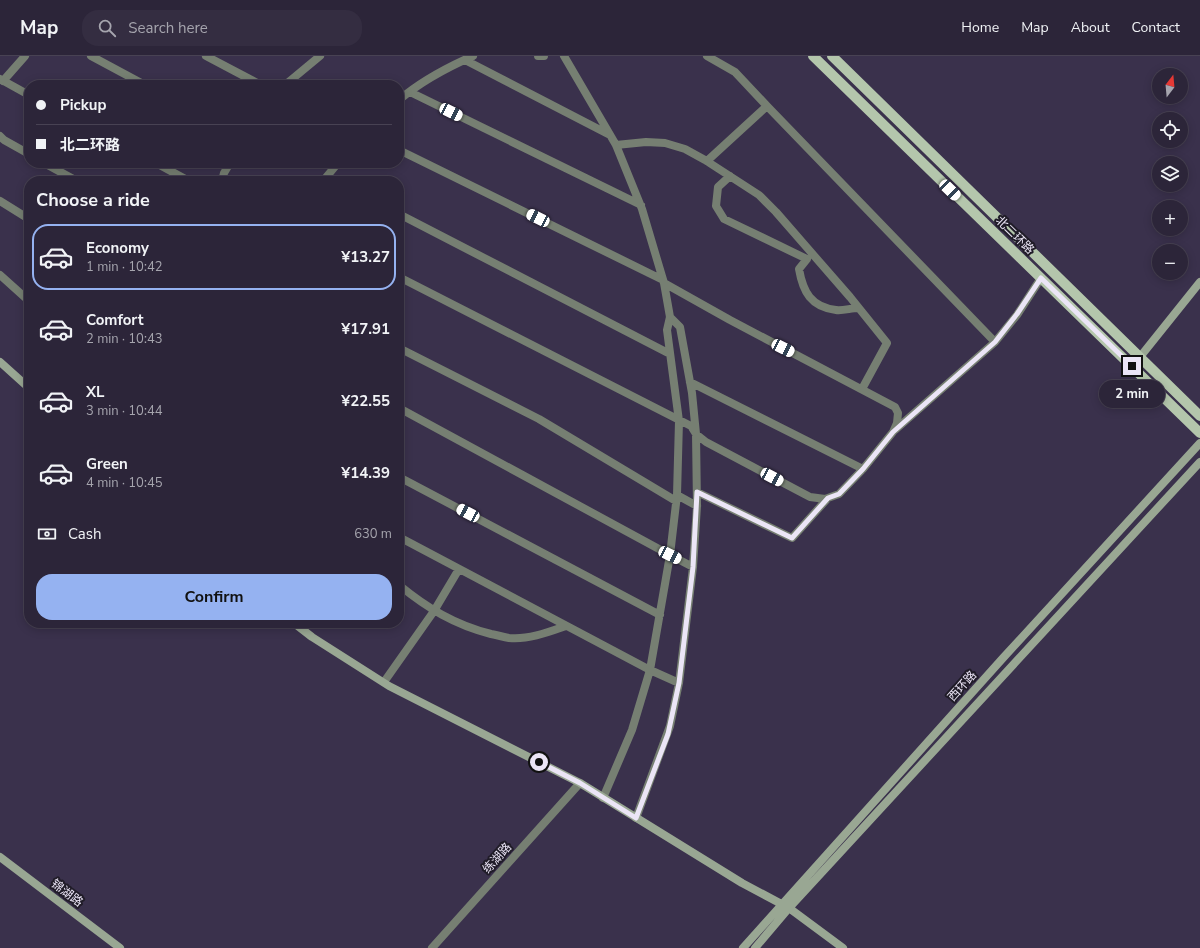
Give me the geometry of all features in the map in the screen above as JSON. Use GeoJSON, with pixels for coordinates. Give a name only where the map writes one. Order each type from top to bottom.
{"type":"FeatureCollection","features":[{"type":"Feature","properties":{"kind":"main road","name":"北二环路"},"geometry":{"type":"LineString","coordinates":[[813,56],[1200,433]]}},
{"type":"Feature","properties":{"kind":"main road","name":"北二环路"},"geometry":{"type":"LineString","coordinates":[[832,56],[1200,416]]}},
{"type":"Feature","properties":{"kind":"street"},"geometry":{"type":"LineString","coordinates":[[24,92],[2,80],[25,56]]}},
{"type":"Feature","properties":{"kind":"street"},"geometry":{"type":"LineString","coordinates":[[91,56],[136,80]]}},
{"type":"Feature","properties":{"kind":"street"},"geometry":{"type":"LineString","coordinates":[[206,56],[252,80]]}},
{"type":"Feature","properties":{"kind":"street"},"geometry":{"type":"LineString","coordinates":[[291,80],[320,56]]}},
{"type":"Feature","properties":{"kind":"street"},"geometry":{"type":"LineString","coordinates":[[404,96],[426,82],[473,56]]}},
{"type":"Feature","properties":{"kind":"street"},"geometry":{"type":"LineString","coordinates":[[538,56],[544,56]]}},
{"type":"Feature","properties":{"kind":"street"},"geometry":{"type":"LineString","coordinates":[[564,56],[616,145],[641,205],[663,281],[670,317],[667,330],[679,421],[676,498],[670,555],[650,670],[632,730],[603,798]]}},
{"type":"Feature","properties":{"kind":"street"},"geometry":{"type":"LineString","coordinates":[[707,56],[735,72],[995,342]]}},
{"type":"Feature","properties":{"kind":"street"},"geometry":{"type":"LineString","coordinates":[[465,60],[610,135]]}},
{"type":"Feature","properties":{"kind":"street"},"geometry":{"type":"LineString","coordinates":[[410,92],[641,205]]}},
{"type":"Feature","properties":{"kind":"street"},"geometry":{"type":"LineString","coordinates":[[707,161],[767,106]]}},
{"type":"Feature","properties":{"kind":"street"},"geometry":{"type":"LineString","coordinates":[[0,136],[4,140],[24,151]]}},
{"type":"Feature","properties":{"kind":"street"},"geometry":{"type":"LineString","coordinates":[[616,145],[646,142],[665,143],[685,149],[707,161],[759,195],[776,212],[887,343],[862,389]]}},
{"type":"Feature","properties":{"kind":"street"},"geometry":{"type":"LineString","coordinates":[[404,152],[663,281],[730,320],[895,407],[898,413],[897,423],[893,432]]}},
{"type":"Feature","properties":{"kind":"street"},"geometry":{"type":"LineString","coordinates":[[53,168],[68,176]]}},
{"type":"Feature","properties":{"kind":"street"},"geometry":{"type":"LineString","coordinates":[[165,168],[180,176]]}},
{"type":"Feature","properties":{"kind":"street"},"geometry":{"type":"LineString","coordinates":[[327,176],[334,168]]}},
{"type":"Feature","properties":{"kind":"street"},"geometry":{"type":"LineString","coordinates":[[730,176],[718,187],[716,206],[724,219],[807,259],[800,269],[801,281],[807,296],[820,305],[837,310],[858,308]]}},
{"type":"Feature","properties":{"kind":"street"},"geometry":{"type":"LineString","coordinates":[[0,201],[24,216]]}},
{"type":"Feature","properties":{"kind":"street"},"geometry":{"type":"LineString","coordinates":[[404,217],[670,354]]}},
{"type":"Feature","properties":{"kind":"street"},"geometry":{"type":"LineString","coordinates":[[0,275],[24,297]]}},
{"type":"Feature","properties":{"kind":"street"},"geometry":{"type":"LineString","coordinates":[[404,280],[690,426],[696,434],[706,442],[810,497],[825,499],[839,494],[863,469],[893,432],[995,342],[1017,314],[1041,278]]}},
{"type":"Feature","properties":{"kind":"street"},"geometry":{"type":"LineString","coordinates":[[1140,357],[1200,282]]}},
{"type":"Feature","properties":{"kind":"street"},"geometry":{"type":"LineString","coordinates":[[636,818],[668,734],[679,683],[693,567],[697,506],[696,434],[690,382],[680,326],[670,317]]}},
{"type":"Feature","properties":{"kind":"street"},"geometry":{"type":"LineString","coordinates":[[404,351],[539,419],[676,498],[697,506]]}},
{"type":"Feature","properties":{"kind":"street"},"geometry":{"type":"LineString","coordinates":[[0,362],[24,384]]}},
{"type":"Feature","properties":{"kind":"street"},"geometry":{"type":"LineString","coordinates":[[690,382],[863,469]]}},
{"type":"Feature","properties":{"kind":"street"},"geometry":{"type":"LineString","coordinates":[[404,411],[693,567]]}},
{"type":"Feature","properties":{"kind":"street","name":"西环路"},"geometry":{"type":"LineString","coordinates":[[755,948],[786,906],[1003,658],[1200,443]]}},
{"type":"Feature","properties":{"kind":"street","name":"西环路"},"geometry":{"type":"LineString","coordinates":[[743,948],[786,906],[1200,462]]}},
{"type":"Feature","properties":{"kind":"street"},"geometry":{"type":"LineString","coordinates":[[404,480],[660,615]]}},
{"type":"Feature","properties":{"kind":"street"},"geometry":{"type":"LineString","coordinates":[[697,492],[792,538],[828,498]]}},
{"type":"Feature","properties":{"kind":"street"},"geometry":{"type":"LineString","coordinates":[[404,540],[650,670],[679,683]]}},
{"type":"Feature","properties":{"kind":"street"},"geometry":{"type":"LineString","coordinates":[[384,682],[434,611],[459,569]]}},
{"type":"Feature","properties":{"kind":"street"},"geometry":{"type":"LineString","coordinates":[[404,589],[434,611],[454,621],[509,638],[547,633],[566,626]]}},
{"type":"Feature","properties":{"kind":"street"},"geometry":{"type":"LineString","coordinates":[[300,628],[312,637],[384,682],[580,783],[742,883],[786,906],[843,948]]}},
{"type":"Feature","properties":{"kind":"street","name":"练湖路"},"geometry":{"type":"LineString","coordinates":[[432,948],[580,783]]}},
{"type":"Feature","properties":{"kind":"street","name":"锦湖路"},"geometry":{"type":"LineString","coordinates":[[0,856],[120,948]]}},
{"type":"Feature","properties":{"kind":"route"},"geometry":{"type":"LineString","coordinates":[[539,762],[580,783],[636,818],[668,734],[679,683],[693,567],[697,492],[792,538],[828,498],[839,494],[863,469],[893,432],[995,342],[1017,314],[1041,278],[1132,366]]}}]}
